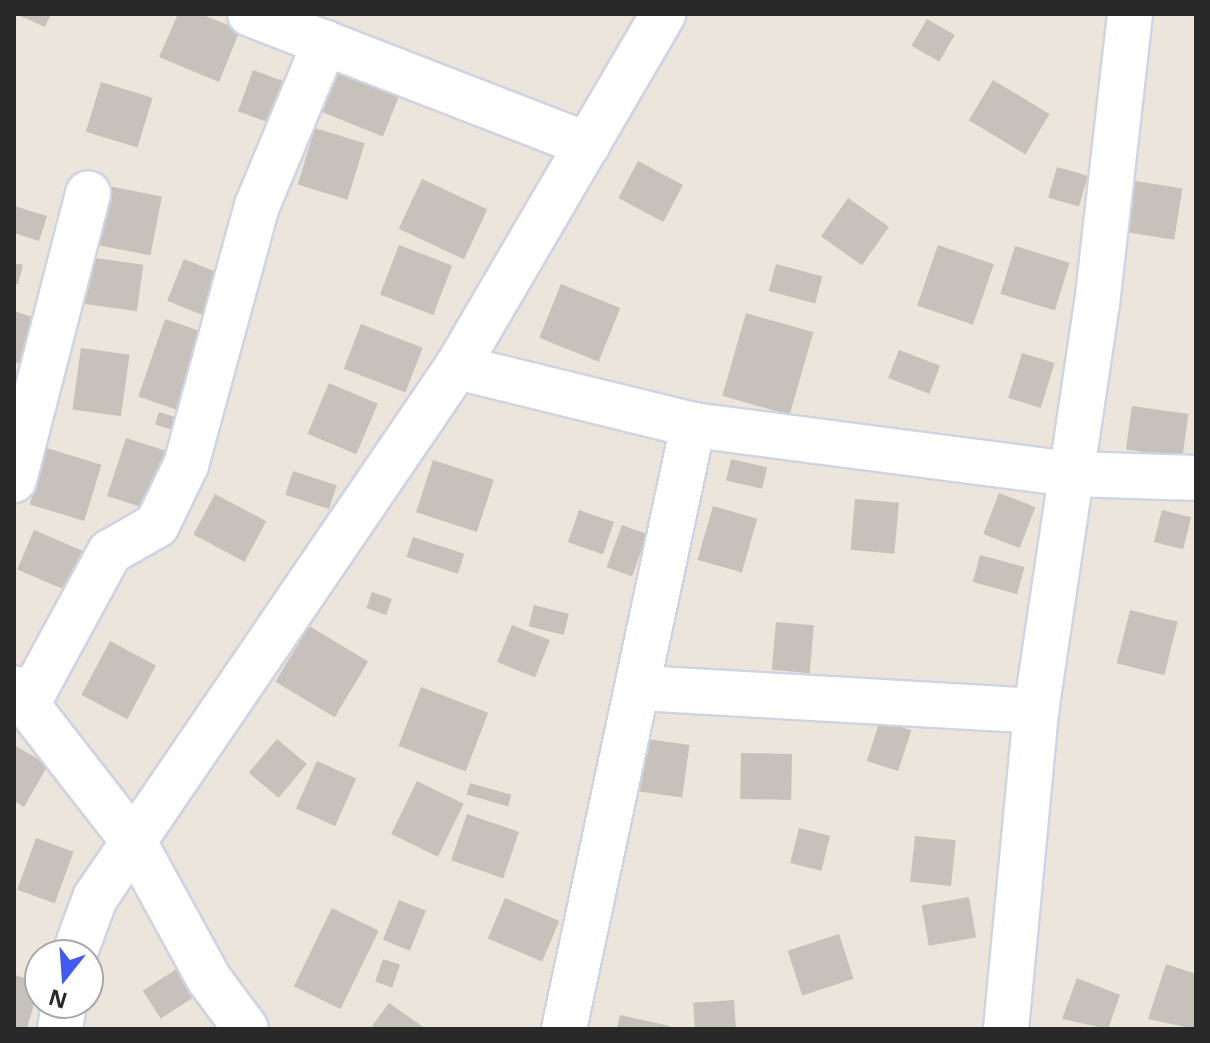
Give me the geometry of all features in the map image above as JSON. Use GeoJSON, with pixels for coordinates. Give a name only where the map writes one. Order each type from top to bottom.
{"type":"FeatureCollection","features":[{"type":"Feature","properties":{"kind":"street"},"geometry":{"type":"LineString","coordinates":[[250,14],[587,145]]}},
{"type":"Feature","properties":{"kind":"street"},"geometry":{"type":"LineString","coordinates":[[80,939],[95,898],[457,367],[663,14]]}},
{"type":"Feature","properties":{"kind":"street"},"geometry":{"type":"LineString","coordinates":[[1006,1029],[1036,711],[1072,474],[1130,14]]}},
{"type":"Feature","properties":{"kind":"street"},"geometry":{"type":"LineString","coordinates":[[246,1029],[134,842],[22,694],[110,552],[157,525],[186,465],[257,206],[325,43]]}},
{"type":"Feature","properties":{"kind":"street"},"geometry":{"type":"LineString","coordinates":[[14,480],[88,193]]}},
{"type":"Feature","properties":{"kind":"street"},"geometry":{"type":"LineString","coordinates":[[457,367],[693,425],[1072,474],[1196,478]]}},
{"type":"Feature","properties":{"kind":"street"},"geometry":{"type":"LineString","coordinates":[[564,1029],[640,688],[693,425]]}},
{"type":"Feature","properties":{"kind":"street"},"geometry":{"type":"LineString","coordinates":[[640,688],[1036,711]]}},
{"type":"Feature","properties":{"kind":"building"},"geometry":{"type":"Polygon","coordinates":[[[16,14],[51,14],[45,27],[16,14]]]}},
{"type":"Feature","properties":{"kind":"building"},"geometry":{"type":"Polygon","coordinates":[[[178,14],[201,14],[240,30],[219,82],[159,57],[178,14]]]}},
{"type":"Feature","properties":{"kind":"building"},"geometry":{"type":"Polygon","coordinates":[[[927,19],[955,35],[939,62],[912,46],[927,19]]]}},
{"type":"Feature","properties":{"kind":"building"},"geometry":{"type":"Polygon","coordinates":[[[342,64],[402,88],[383,137],[323,112],[342,64]]]}},
{"type":"Feature","properties":{"kind":"building"},"geometry":{"type":"Polygon","coordinates":[[[253,70],[288,83],[273,124],[238,111],[253,70]]]}},
{"type":"Feature","properties":{"kind":"building"},"geometry":{"type":"Polygon","coordinates":[[[993,80],[1050,114],[1025,154],[969,120],[993,80]]]}},
{"type":"Feature","properties":{"kind":"building"},"geometry":{"type":"Polygon","coordinates":[[[101,82],[153,98],[137,148],[86,132],[101,82]]]}},
{"type":"Feature","properties":{"kind":"building"},"geometry":{"type":"Polygon","coordinates":[[[315,128],[365,143],[347,200],[298,184],[315,128]]]}},
{"type":"Feature","properties":{"kind":"building"},"geometry":{"type":"Polygon","coordinates":[[[638,161],[683,185],[663,222],[618,198],[638,161]]]}},
{"type":"Feature","properties":{"kind":"building"},"geometry":{"type":"Polygon","coordinates":[[[1057,167],[1088,176],[1079,207],[1048,198],[1057,167]]]}},
{"type":"Feature","properties":{"kind":"building"},"geometry":{"type":"Polygon","coordinates":[[[422,179],[487,209],[464,259],[399,229],[422,179]]]}},
{"type":"Feature","properties":{"kind":"building"},"geometry":{"type":"Polygon","coordinates":[[[1129,180],[1182,188],[1174,240],[1121,231],[1129,180]]]}},
{"type":"Feature","properties":{"kind":"building"},"geometry":{"type":"Polygon","coordinates":[[[103,185],[162,196],[150,255],[92,244],[103,185]]]}},
{"type":"Feature","properties":{"kind":"building"},"geometry":{"type":"Polygon","coordinates":[[[848,198],[889,227],[862,265],[821,237],[848,198]]]}},
{"type":"Feature","properties":{"kind":"building"},"geometry":{"type":"Polygon","coordinates":[[[14,206],[47,216],[39,241],[14,233],[14,206]]]}},
{"type":"Feature","properties":{"kind":"building"},"geometry":{"type":"Polygon","coordinates":[[[399,245],[452,265],[433,315],[380,294],[399,245]]]}},
{"type":"Feature","properties":{"kind":"building"},"geometry":{"type":"Polygon","coordinates":[[[938,245],[994,264],[973,325],[917,306],[938,245]]]}},
{"type":"Feature","properties":{"kind":"building"},"geometry":{"type":"Polygon","coordinates":[[[1015,246],[1070,263],[1055,310],[1000,294],[1015,246]]]}},
{"type":"Feature","properties":{"kind":"building"},"geometry":{"type":"Polygon","coordinates":[[[81,256],[143,265],[137,311],[74,303],[81,256]]]}},
{"type":"Feature","properties":{"kind":"building"},"geometry":{"type":"Polygon","coordinates":[[[184,259],[231,278],[214,320],[167,301],[184,259]]]}},
{"type":"Feature","properties":{"kind":"building"},"geometry":{"type":"Polygon","coordinates":[[[14,263],[23,265],[18,284],[14,283],[14,263]]]}},
{"type":"Feature","properties":{"kind":"building"},"geometry":{"type":"Polygon","coordinates":[[[776,264],[822,276],[815,303],[769,291],[776,264]]]}},
{"type":"Feature","properties":{"kind":"building"},"geometry":{"type":"Polygon","coordinates":[[[561,284],[620,308],[599,362],[539,338],[561,284]]]}},
{"type":"Feature","properties":{"kind":"building"},"geometry":{"type":"Polygon","coordinates":[[[14,311],[45,321],[30,367],[14,362],[14,311]]]}},
{"type":"Feature","properties":{"kind":"building"},"geometry":{"type":"Polygon","coordinates":[[[746,313],[813,332],[790,415],[722,396],[746,313]]]}},
{"type":"Feature","properties":{"kind":"building"},"geometry":{"type":"Polygon","coordinates":[[[165,319],[211,335],[185,412],[138,397],[165,319]]]}},
{"type":"Feature","properties":{"kind":"building"},"geometry":{"type":"Polygon","coordinates":[[[361,324],[423,348],[405,392],[344,369],[361,324]]]}},
{"type":"Feature","properties":{"kind":"building"},"geometry":{"type":"Polygon","coordinates":[[[81,348],[130,355],[121,416],[72,409],[81,348]]]}},
{"type":"Feature","properties":{"kind":"building"},"geometry":{"type":"Polygon","coordinates":[[[899,350],[940,366],[929,394],[888,378],[899,350]]]}},
{"type":"Feature","properties":{"kind":"building"},"geometry":{"type":"Polygon","coordinates":[[[1022,353],[1055,363],[1041,408],[1008,398],[1022,353]]]}},
{"type":"Feature","properties":{"kind":"building"},"geometry":{"type":"Polygon","coordinates":[[[329,383],[378,404],[356,454],[308,434],[329,383]]]}},
{"type":"Feature","properties":{"kind":"building"},"geometry":{"type":"Polygon","coordinates":[[[1132,406],[1188,414],[1182,458],[1126,450],[1132,406]]]}},
{"type":"Feature","properties":{"kind":"building"},"geometry":{"type":"Polygon","coordinates":[[[159,412],[181,419],[177,431],[155,424],[159,412]]]}},
{"type":"Feature","properties":{"kind":"building"},"geometry":{"type":"Polygon","coordinates":[[[126,438],[172,453],[153,511],[107,496],[126,438]]]}},
{"type":"Feature","properties":{"kind":"building"},"geometry":{"type":"Polygon","coordinates":[[[47,448],[102,465],[84,521],[30,504],[47,448]]]}},
{"type":"Feature","properties":{"kind":"building"},"geometry":{"type":"Polygon","coordinates":[[[731,459],[767,467],[762,489],[726,480],[731,459]]]}},
{"type":"Feature","properties":{"kind":"building"},"geometry":{"type":"Polygon","coordinates":[[[433,460],[494,480],[477,532],[416,512],[433,460]]]}},
{"type":"Feature","properties":{"kind":"building"},"geometry":{"type":"Polygon","coordinates":[[[293,471],[337,485],[329,509],[285,495],[293,471]]]}},
{"type":"Feature","properties":{"kind":"building"},"geometry":{"type":"Polygon","coordinates":[[[999,493],[1035,507],[1020,548],[983,534],[999,493]]]}},
{"type":"Feature","properties":{"kind":"building"},"geometry":{"type":"Polygon","coordinates":[[[215,494],[266,521],[245,562],[193,535],[215,494]]]}},
{"type":"Feature","properties":{"kind":"building"},"geometry":{"type":"Polygon","coordinates":[[[855,499],[899,503],[894,554],[851,550],[855,499]]]}},
{"type":"Feature","properties":{"kind":"building"},"geometry":{"type":"Polygon","coordinates":[[[713,506],[757,519],[742,573],[698,560],[713,506]]]}},
{"type":"Feature","properties":{"kind":"building"},"geometry":{"type":"Polygon","coordinates":[[[579,510],[614,522],[603,554],[568,542],[579,510]]]}},
{"type":"Feature","properties":{"kind":"building"},"geometry":{"type":"Polygon","coordinates":[[[1162,510],[1191,517],[1183,549],[1154,542],[1162,510]]]}},
{"type":"Feature","properties":{"kind":"building"},"geometry":{"type":"Polygon","coordinates":[[[622,525],[647,534],[632,577],[607,567],[622,525]]]}},
{"type":"Feature","properties":{"kind":"building"},"geometry":{"type":"Polygon","coordinates":[[[34,530],[86,552],[69,591],[17,570],[34,530]]]}},
{"type":"Feature","properties":{"kind":"building"},"geometry":{"type":"Polygon","coordinates":[[[413,537],[464,554],[458,574],[407,557],[413,537]]]}},
{"type":"Feature","properties":{"kind":"building"},"geometry":{"type":"Polygon","coordinates":[[[980,555],[1024,567],[1017,594],[973,582],[980,555]]]}},
{"type":"Feature","properties":{"kind":"building"},"geometry":{"type":"Polygon","coordinates":[[[372,592],[392,599],[386,615],[366,608],[372,592]]]}},
{"type":"Feature","properties":{"kind":"building"},"geometry":{"type":"Polygon","coordinates":[[[534,605],[569,614],[564,635],[529,626],[534,605]]]}},
{"type":"Feature","properties":{"kind":"building"},"geometry":{"type":"Polygon","coordinates":[[[1130,610],[1178,622],[1164,675],[1117,663],[1130,610]]]}},
{"type":"Feature","properties":{"kind":"building"},"geometry":{"type":"Polygon","coordinates":[[[776,622],[814,625],[810,673],[772,670],[776,622]]]}},
{"type":"Feature","properties":{"kind":"building"},"geometry":{"type":"Polygon","coordinates":[[[512,625],[550,640],[535,677],[497,662],[512,625]]]}},
{"type":"Feature","properties":{"kind":"building"},"geometry":{"type":"Polygon","coordinates":[[[309,626],[368,662],[335,717],[276,682],[309,626]]]}},
{"type":"Feature","properties":{"kind":"building"},"geometry":{"type":"Polygon","coordinates":[[[110,641],[156,665],[127,719],[81,695],[110,641]]]}},
{"type":"Feature","properties":{"kind":"building"},"geometry":{"type":"Polygon","coordinates":[[[421,687],[488,713],[466,772],[398,746],[421,687]]]}},
{"type":"Feature","properties":{"kind":"building"},"geometry":{"type":"Polygon","coordinates":[[[880,720],[911,730],[898,771],[867,761],[880,720]]]}},
{"type":"Feature","properties":{"kind":"building"},"geometry":{"type":"Polygon","coordinates":[[[640,738],[690,745],[682,797],[633,790],[640,738]]]}},
{"type":"Feature","properties":{"kind":"building"},"geometry":{"type":"Polygon","coordinates":[[[277,739],[307,764],[279,798],[249,773],[277,739]]]}},
{"type":"Feature","properties":{"kind":"building"},"geometry":{"type":"Polygon","coordinates":[[[14,745],[48,765],[24,807],[14,801],[14,745]]]}},
{"type":"Feature","properties":{"kind":"building"},"geometry":{"type":"Polygon","coordinates":[[[741,753],[792,754],[791,800],[740,799],[741,753]]]}},
{"type":"Feature","properties":{"kind":"building"},"geometry":{"type":"Polygon","coordinates":[[[317,761],[356,778],[335,826],[296,809],[317,761]]]}},
{"type":"Feature","properties":{"kind":"building"},"geometry":{"type":"Polygon","coordinates":[[[417,781],[464,804],[438,857],[391,834],[417,781]]]}},
{"type":"Feature","properties":{"kind":"building"},"geometry":{"type":"Polygon","coordinates":[[[470,783],[511,795],[508,806],[467,795],[470,783]]]}},
{"type":"Feature","properties":{"kind":"building"},"geometry":{"type":"Polygon","coordinates":[[[467,814],[519,832],[503,878],[451,860],[467,814]]]}},
{"type":"Feature","properties":{"kind":"building"},"geometry":{"type":"Polygon","coordinates":[[[799,828],[830,836],[821,871],[790,863],[799,828]]]}},
{"type":"Feature","properties":{"kind":"building"},"geometry":{"type":"Polygon","coordinates":[[[915,836],[956,840],[951,886],[910,882],[915,836]]]}},
{"type":"Feature","properties":{"kind":"building"},"geometry":{"type":"Polygon","coordinates":[[[36,838],[74,852],[55,903],[17,890],[36,838]]]}},
{"type":"Feature","properties":{"kind":"building"},"geometry":{"type":"Polygon","coordinates":[[[969,897],[976,937],[929,946],[922,905],[969,897]]]}},
{"type":"Feature","properties":{"kind":"building"},"geometry":{"type":"Polygon","coordinates":[[[505,898],[559,921],[542,962],[488,939],[505,898]]]}},
{"type":"Feature","properties":{"kind":"building"},"geometry":{"type":"Polygon","coordinates":[[[399,900],[426,911],[410,951],[383,940],[399,900]]]}},
{"type":"Feature","properties":{"kind":"building"},"geometry":{"type":"Polygon","coordinates":[[[332,908],[379,931],[341,1009],[294,986],[332,908]]]}},
{"type":"Feature","properties":{"kind":"building"},"geometry":{"type":"Polygon","coordinates":[[[839,934],[854,979],[802,995],[788,951],[839,934]]]}},
{"type":"Feature","properties":{"kind":"building"},"geometry":{"type":"Polygon","coordinates":[[[383,959],[400,965],[392,988],[375,982],[383,959]]]}},
{"type":"Feature","properties":{"kind":"building"},"geometry":{"type":"Polygon","coordinates":[[[1166,964],[1196,974],[1195,1029],[1148,1019],[1166,964]]]}},
{"type":"Feature","properties":{"kind":"building"},"geometry":{"type":"Polygon","coordinates":[[[178,968],[196,996],[161,1019],[143,991],[178,968]]]}},
{"type":"Feature","properties":{"kind":"building"},"geometry":{"type":"Polygon","coordinates":[[[14,975],[24,978],[24,1019],[30,1019],[27,1029],[14,1029],[14,975]]]}},
{"type":"Feature","properties":{"kind":"building"},"geometry":{"type":"Polygon","coordinates":[[[1077,978],[1120,995],[1108,1029],[1062,1019],[1077,978]]]}},
{"type":"Feature","properties":{"kind":"building"},"geometry":{"type":"Polygon","coordinates":[[[734,1000],[736,1029],[695,1029],[693,1003],[734,1000]]]}},
{"type":"Feature","properties":{"kind":"building"},"geometry":{"type":"Polygon","coordinates":[[[389,1003],[426,1029],[370,1029],[389,1003]]]}},
{"type":"Feature","properties":{"kind":"building"},"geometry":{"type":"Polygon","coordinates":[[[620,1015],[670,1026],[669,1029],[617,1029],[620,1015]]]}}]}
